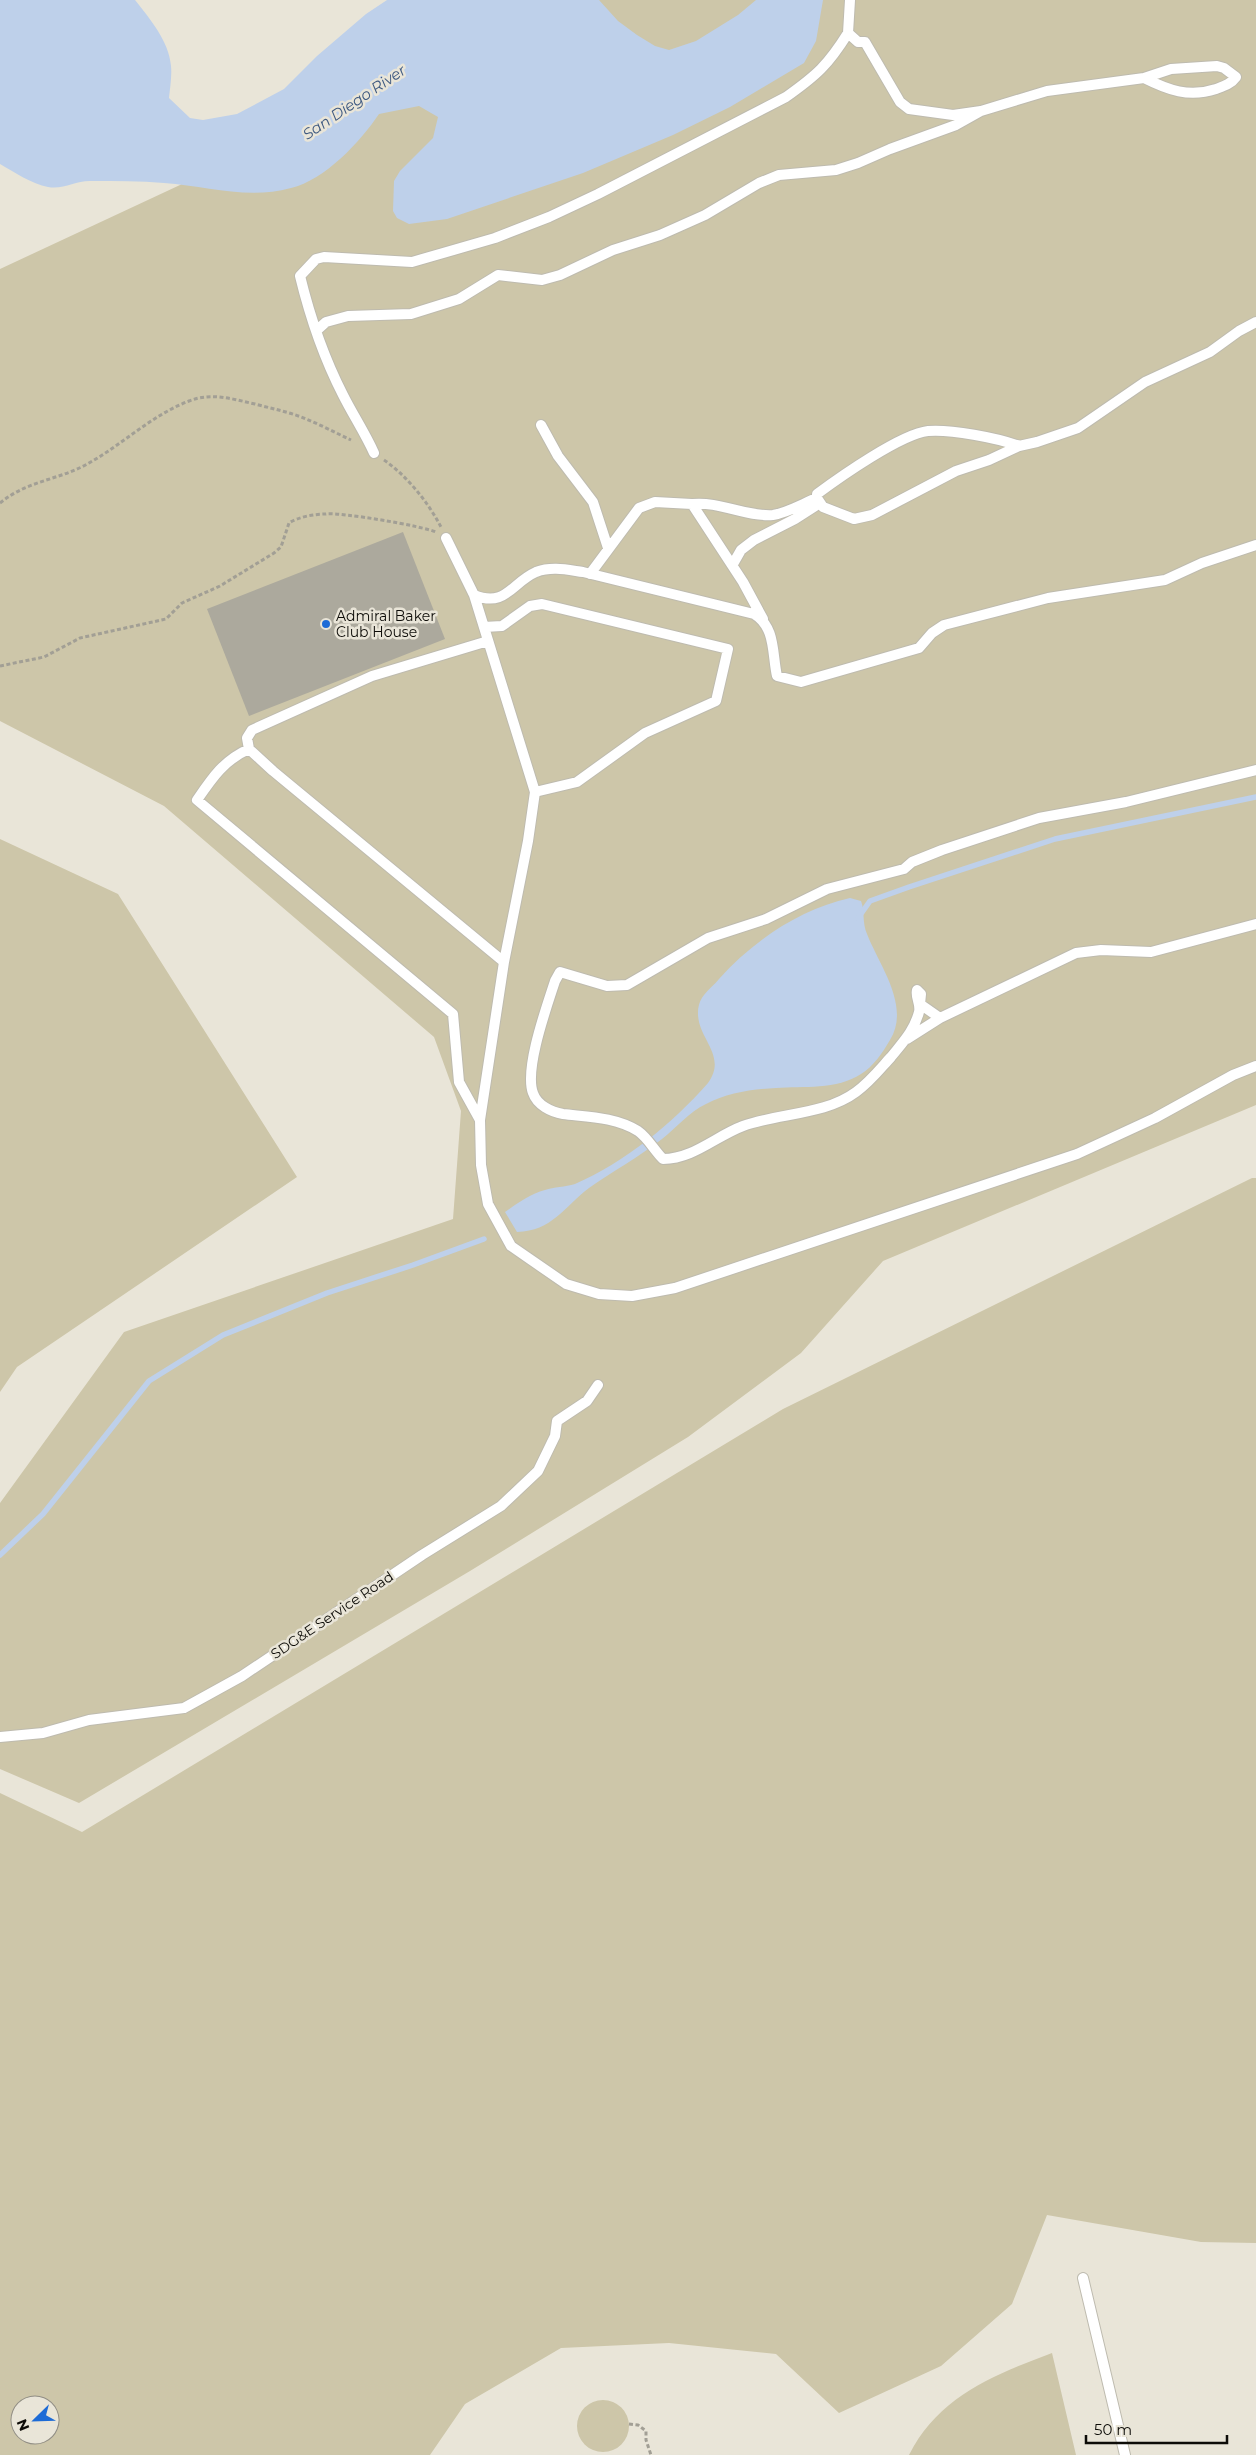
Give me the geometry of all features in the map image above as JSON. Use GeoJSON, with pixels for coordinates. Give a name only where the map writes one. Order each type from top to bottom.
{"type":"FeatureCollection","features":[{"type":"Feature","properties":{"kind":"lane"},"geometry":{"type":"LineString","coordinates":[[374,453],[365,432],[343,395],[316,330],[300,276],[316,260],[324,257],[412,262],[486,241],[549,217],[786,97],[811,79],[830,61],[848,33],[850,0]]}},
{"type":"Feature","properties":{"kind":"lane"},"geometry":{"type":"LineString","coordinates":[[848,33],[858,42],[865,42],[894,93],[909,109],[953,115],[981,111],[1047,91],[1144,78],[1171,68],[1204,66],[1224,68],[1236,77],[1229,84],[1209,91],[1192,93],[1178,92],[1144,78]]}},
{"type":"Feature","properties":{"kind":"lane"},"geometry":{"type":"LineString","coordinates":[[316,330],[326,322],[348,316],[411,314],[466,296],[498,275],[542,280],[560,275],[613,250],[660,235],[705,215],[758,183],[779,175],[836,170],[858,163],[956,125],[981,111]]}},
{"type":"Feature","properties":{"kind":"lane"},"geometry":{"type":"LineString","coordinates":[[1019,446],[1004,441],[928,431],[883,451],[817,494],[818,500],[837,513],[854,519],[862,519],[925,489],[956,471],[989,460],[1019,446],[1046,440],[1078,428],[1144,382],[1210,352],[1239,331],[1256,322]]}},
{"type":"Feature","properties":{"kind":"lane"},"geometry":{"type":"LineString","coordinates":[[542,425],[558,456],[593,502],[608,548]]}},
{"type":"Feature","properties":{"kind":"lane"},"geometry":{"type":"LineString","coordinates":[[590,574],[639,508],[655,502],[704,503],[762,515],[776,514],[818,500]]}},
{"type":"Feature","properties":{"kind":"lane"},"geometry":{"type":"LineString","coordinates":[[732,564],[741,550],[754,540],[795,520],[818,500]]}},
{"type":"Feature","properties":{"kind":"lane"},"geometry":{"type":"LineString","coordinates":[[692,504],[732,564],[763,620],[774,646],[778,676],[801,682],[919,648],[932,634],[944,625],[1048,598],[1165,580],[1202,563],[1256,545]]}},
{"type":"Feature","properties":{"kind":"lane"},"geometry":{"type":"LineString","coordinates":[[446,538],[474,595],[535,792],[528,841],[504,962],[480,1120],[480,1165],[488,1204],[511,1246],[566,1284],[599,1294],[632,1296],[675,1288],[1034,1170],[1077,1154],[1156,1118],[1233,1075],[1256,1066]]}},
{"type":"Feature","properties":{"kind":"lane"},"geometry":{"type":"LineString","coordinates":[[474,595],[488,600],[502,596],[536,572],[556,568],[590,574],[754,614],[763,620]]}},
{"type":"Feature","properties":{"kind":"lane"},"geometry":{"type":"LineString","coordinates":[[484,627],[502,626],[530,606],[542,604],[728,649],[716,701],[645,733],[577,782],[535,792]]}},
{"type":"Feature","properties":{"kind":"lane"},"geometry":{"type":"LineString","coordinates":[[488,641],[372,676],[252,730],[247,738],[249,750],[504,962]]}},
{"type":"Feature","properties":{"kind":"lane"},"geometry":{"type":"LineString","coordinates":[[249,750],[233,756],[218,770],[197,800],[453,1014],[459,1082],[480,1120]]}},
{"type":"Feature","properties":{"kind":"lane"},"geometry":{"type":"LineString","coordinates":[[1256,770],[1126,802],[1038,818],[942,850],[912,862],[904,869],[826,889],[766,919],[708,938],[627,986],[608,986],[560,972],[555,980],[532,1064],[532,1092],[537,1100],[547,1109],[607,1119],[637,1130],[663,1159],[671,1159],[704,1147],[729,1132],[761,1119],[838,1102],[855,1094],[871,1080],[907,1040],[940,1018],[1076,953],[1101,950],[1151,952],[1256,924]]}},
{"type":"Feature","properties":{"kind":"lane"},"geometry":{"type":"LineString","coordinates":[[907,1040],[920,1004],[940,1018]]}},
{"type":"Feature","properties":{"kind":"lane","name":"SDG&E Service Road"},"geometry":{"type":"LineString","coordinates":[[0,1737],[43,1733],[89,1720],[184,1708],[242,1676],[422,1555],[501,1506],[538,1471],[555,1436],[556,1421],[587,1401],[598,1385]]}},
{"type":"Feature","properties":{"kind":"lane"},"geometry":{"type":"LineString","coordinates":[[1083,2278],[1125,2455]]}},
{"type":"Feature","properties":{"kind":"path"},"geometry":{"type":"LineString","coordinates":[[0,503],[32,483],[70,473],[89,463],[140,428],[188,401],[214,396],[230,397],[291,413],[361,444],[388,463],[412,487],[431,509],[446,538]]}},
{"type":"Feature","properties":{"kind":"path"},"geometry":{"type":"LineString","coordinates":[[0,666],[44,657],[80,638],[166,619],[182,603],[220,586],[274,553],[281,547],[288,523],[297,519],[327,513],[336,514],[431,530],[446,538]]}},
{"type":"Feature","properties":{"kind":"path"},"geometry":{"type":"LineString","coordinates":[[629,2424],[638,2425],[646,2431],[651,2455]]}},
{"type":"Feature","properties":{"kind":"shaded area"},"geometry":{"type":"Polygon","coordinates":[[[441,0],[1256,0],[1256,1105],[883,1261],[801,1353],[688,1437],[470,1571],[79,1803],[0,1769],[0,1503],[124,1332],[453,1219],[461,1111],[434,1037],[164,806],[0,721],[0,269],[180,185],[441,0]]]}},
{"type":"Feature","properties":{"kind":"shaded area"},"geometry":{"type":"Polygon","coordinates":[[[0,839],[118,894],[297,1177],[17,1367],[0,1392],[0,839]]]}},
{"type":"Feature","properties":{"kind":"shaded area"},"geometry":{"type":"Polygon","coordinates":[[[1252,1178],[1256,1178],[1256,2243],[1201,2242],[1047,2215],[1012,2304],[941,2366],[839,2413],[776,2354],[669,2343],[561,2348],[465,2404],[430,2455],[0,2455],[0,1793],[82,1832],[783,1409],[1252,1178]]]}},
{"type":"Feature","properties":{"kind":"shaded area"},"geometry":{"type":"Polygon","coordinates":[[[1052,2353],[1076,2455],[909,2455],[921,2435],[936,2417],[970,2390],[989,2379],[1052,2353]]]}},
{"type":"Feature","properties":{"kind":"shaded area"},"geometry":{"type":"Polygon","coordinates":[[[603,2400],[613,2402],[621,2408],[627,2416],[629,2426],[627,2436],[621,2444],[613,2450],[603,2452],[593,2450],[585,2444],[579,2436],[577,2426],[579,2416],[585,2408],[593,2402],[603,2400]]]}},
{"type":"Feature","properties":{"kind":"water","name":"San Diego River"},"geometry":{"type":"Polygon","coordinates":[[[0,0],[135,0],[158,31],[167,48],[171,70],[169,98],[190,118],[203,120],[237,114],[284,89],[317,56],[366,14],[387,0],[599,0],[618,21],[637,35],[655,46],[669,50],[696,41],[738,15],[756,0],[823,0],[816,41],[804,63],[730,107],[673,135],[583,173],[447,219],[409,224],[397,218],[393,211],[394,181],[400,171],[433,138],[438,117],[419,106],[379,114],[352,148],[329,168],[304,184],[275,191],[259,193],[228,191],[155,182],[128,181],[86,181],[54,188],[23,177],[0,164],[0,0]]]}},
{"type":"Feature","properties":{"kind":"water"},"geometry":{"type":"Polygon","coordinates":[[[850,898],[861,901],[865,930],[891,986],[897,1013],[896,1027],[890,1040],[874,1063],[861,1074],[841,1083],[758,1089],[731,1094],[714,1100],[694,1111],[653,1146],[589,1188],[549,1223],[529,1231],[517,1232],[505,1212],[534,1194],[548,1189],[575,1184],[612,1165],[647,1141],[679,1113],[708,1083],[715,1064],[699,1022],[700,1001],[732,965],[778,928],[813,910],[850,898]]]}},
{"type":"Feature","properties":{"kind":"building","name":"Admiral Baker Club House"},"geometry":{"type":"Polygon","coordinates":[[[403,532],[445,639],[249,716],[207,609],[403,532]]]}},
{"type":"Feature","properties":{"kind":"waterway"},"geometry":{"type":"LineString","coordinates":[[858,918],[870,901],[1055,839],[1256,797]]}},
{"type":"Feature","properties":{"kind":"waterway"},"geometry":{"type":"LineString","coordinates":[[0,1555],[43,1514],[149,1381],[223,1335],[327,1293],[484,1239]]}},
{"type":"Feature","properties":{"kind":"place","name":"Admiral Baker Club House"},"geometry":{"type":"Point","coordinates":[326,624]}}]}
